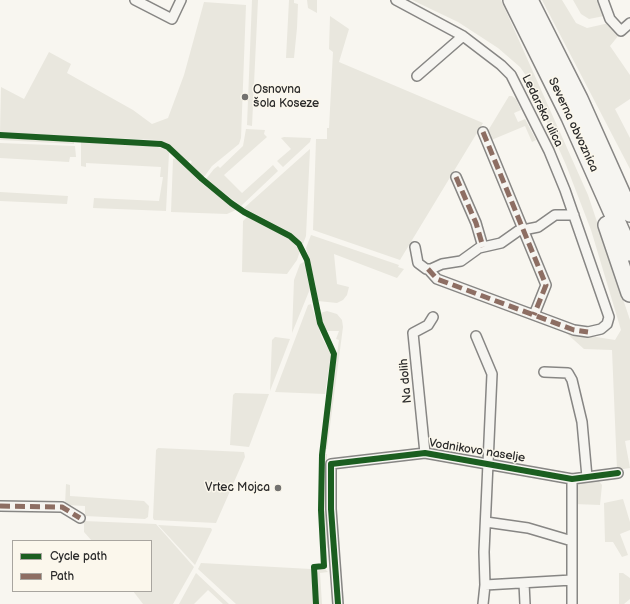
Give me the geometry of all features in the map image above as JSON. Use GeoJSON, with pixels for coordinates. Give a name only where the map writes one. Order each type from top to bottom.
{"type":"FeatureCollection","features":[{"type":"Feature","properties":{"kind":"highway","name":"Severna obvoznica"},"geometry":{"type":"LineString","coordinates":[[512,0],[576,111],[630,213]]}},
{"type":"Feature","properties":{"kind":"highway","name":"Severna obvoznica"},"geometry":{"type":"LineString","coordinates":[[529,0],[576,111],[630,252]]}},
{"type":"Feature","properties":{"kind":"highway"},"geometry":{"type":"LineString","coordinates":[[576,111],[596,121],[607,138],[630,183]]}},
{"type":"Feature","properties":{"kind":"highway"},"geometry":{"type":"LineString","coordinates":[[576,111],[584,164],[611,235],[630,293]]}},
{"type":"Feature","properties":{"kind":"street"},"geometry":{"type":"LineString","coordinates":[[135,0],[172,19],[181,0]]}},
{"type":"Feature","properties":{"kind":"street","name":"Ledarska ulica"},"geometry":{"type":"LineString","coordinates":[[396,0],[463,36],[501,65],[511,76],[549,151],[574,215],[609,317],[607,324],[602,329],[588,332],[574,330],[437,279],[428,269],[418,263],[415,247]]}},
{"type":"Feature","properties":{"kind":"street"},"geometry":{"type":"LineString","coordinates":[[603,0],[610,19],[621,31],[630,24]]}},
{"type":"Feature","properties":{"kind":"street"},"geometry":{"type":"LineString","coordinates":[[417,76],[463,36]]}},
{"type":"Feature","properties":{"kind":"street"},"geometry":{"type":"LineString","coordinates":[[483,132],[546,285],[534,315]]}},
{"type":"Feature","properties":{"kind":"street"},"geometry":{"type":"LineString","coordinates":[[456,177],[476,223],[483,247]]}},
{"type":"Feature","properties":{"kind":"street"},"geometry":{"type":"LineString","coordinates":[[428,269],[434,269],[444,263],[462,261],[476,249],[501,244],[515,232],[522,229],[538,227],[555,214],[574,215]]}},
{"type":"Feature","properties":{"kind":"street","name":"Na dolih"},"geometry":{"type":"LineString","coordinates":[[425,454],[413,333],[428,325],[433,317]]}},
{"type":"Feature","properties":{"kind":"street"},"geometry":{"type":"LineString","coordinates":[[476,336],[492,374],[487,463]]}},
{"type":"Feature","properties":{"kind":"street"},"geometry":{"type":"LineString","coordinates":[[544,372],[568,373],[572,380],[582,422],[587,477]]}},
{"type":"Feature","properties":{"kind":"street","name":"Vodnikovo naselje"},"geometry":{"type":"LineString","coordinates":[[338,604],[331,509],[331,464],[425,454],[487,463],[572,479],[618,473]]}},
{"type":"Feature","properties":{"kind":"street","name":"Vodnikovo naselje"},"geometry":{"type":"LineString","coordinates":[[483,604],[486,585],[484,552],[487,463]]}},
{"type":"Feature","properties":{"kind":"street"},"geometry":{"type":"LineString","coordinates":[[572,479],[572,604]]}},
{"type":"Feature","properties":{"kind":"street"},"geometry":{"type":"LineString","coordinates":[[0,506],[62,507],[80,518]]}},
{"type":"Feature","properties":{"kind":"street"},"geometry":{"type":"LineString","coordinates":[[486,522],[528,528],[572,542]]}},
{"type":"Feature","properties":{"kind":"street"},"geometry":{"type":"LineString","coordinates":[[486,585],[572,580]]}},
{"type":"Feature","properties":{"kind":"street"},"geometry":{"type":"LineString","coordinates":[[524,583],[525,604]]}},
{"type":"Feature","properties":{"kind":"shaded area"},"geometry":{"type":"Polygon","coordinates":[[[252,0],[258,0],[252,126],[247,125],[252,0]]]}},
{"type":"Feature","properties":{"kind":"shaded area"},"geometry":{"type":"Polygon","coordinates":[[[289,0],[294,0],[294,3],[298,4],[294,58],[286,58],[289,0]]]}},
{"type":"Feature","properties":{"kind":"shaded area"},"geometry":{"type":"Polygon","coordinates":[[[307,0],[317,0],[317,13],[308,8],[307,0]]]}},
{"type":"Feature","properties":{"kind":"shaded area"},"geometry":{"type":"Polygon","coordinates":[[[412,0],[501,0],[588,195],[630,320],[630,440],[625,441],[630,468],[617,470],[612,350],[584,349],[565,332],[615,340],[621,330],[591,230],[566,165],[527,77],[520,67],[498,48],[458,22],[412,0]]]}},
{"type":"Feature","properties":{"kind":"shaded area"},"geometry":{"type":"Polygon","coordinates":[[[542,0],[562,0],[576,23],[587,28],[609,23],[619,35],[610,46],[630,75],[630,99],[615,109],[630,138],[630,169],[542,0]]]}},
{"type":"Feature","properties":{"kind":"shaded area"},"geometry":{"type":"Polygon","coordinates":[[[573,0],[598,0],[604,16],[589,19],[581,14],[573,0]]]}},
{"type":"Feature","properties":{"kind":"shaded area"},"geometry":{"type":"Polygon","coordinates":[[[204,2],[246,5],[241,138],[239,144],[212,166],[204,177],[190,164],[192,162],[190,160],[188,162],[170,145],[158,140],[0,133],[1,87],[24,99],[49,52],[71,64],[67,73],[133,110],[152,124],[168,118],[184,75],[204,2]]]}},
{"type":"Feature","properties":{"kind":"shaded area"},"geometry":{"type":"Polygon","coordinates":[[[330,16],[349,29],[339,62],[483,123],[400,260],[313,230],[316,139],[327,139],[327,128],[329,128],[333,52],[329,49],[330,16]]]}},
{"type":"Feature","properties":{"kind":"shaded area"},"geometry":{"type":"Polygon","coordinates":[[[509,96],[516,99],[521,110],[514,113],[518,122],[525,119],[536,140],[532,142],[525,126],[489,141],[486,134],[509,96]]]}},
{"type":"Feature","properties":{"kind":"shaded area"},"geometry":{"type":"Polygon","coordinates":[[[246,129],[265,130],[264,134],[267,137],[224,175],[242,193],[273,165],[278,171],[241,206],[206,179],[214,169],[218,166],[220,168],[243,146],[246,129]]]}},
{"type":"Feature","properties":{"kind":"shaded area"},"geometry":{"type":"Polygon","coordinates":[[[0,138],[74,141],[74,144],[0,140],[0,138]]]}},
{"type":"Feature","properties":{"kind":"shaded area"},"geometry":{"type":"Polygon","coordinates":[[[281,138],[311,138],[310,142],[283,167],[277,161],[291,149],[281,138]]]}},
{"type":"Feature","properties":{"kind":"shaded area"},"geometry":{"type":"Polygon","coordinates":[[[81,142],[154,146],[168,150],[166,211],[93,208],[94,198],[159,201],[163,177],[160,177],[161,167],[86,163],[86,167],[81,166],[81,142]]]}},
{"type":"Feature","properties":{"kind":"shaded area"},"geometry":{"type":"Polygon","coordinates":[[[0,143],[75,146],[76,157],[70,157],[69,162],[0,158],[0,143]]]}},
{"type":"Feature","properties":{"kind":"shaded area"},"geometry":{"type":"Polygon","coordinates":[[[310,149],[306,236],[303,244],[291,233],[244,208],[310,149]]]}},
{"type":"Feature","properties":{"kind":"shaded area"},"geometry":{"type":"Polygon","coordinates":[[[176,158],[199,181],[236,210],[227,214],[171,212],[173,159],[176,158]]]}},
{"type":"Feature","properties":{"kind":"shaded area"},"geometry":{"type":"Polygon","coordinates":[[[0,192],[68,196],[67,204],[0,201],[0,192]]]}},
{"type":"Feature","properties":{"kind":"shaded area"},"geometry":{"type":"Polygon","coordinates":[[[247,217],[289,238],[300,251],[297,260],[287,274],[242,272],[243,221],[247,217]]]}},
{"type":"Feature","properties":{"kind":"shaded area"},"geometry":{"type":"Polygon","coordinates":[[[311,235],[399,265],[398,267],[404,269],[397,278],[334,254],[337,284],[349,287],[347,295],[343,300],[337,303],[318,301],[306,248],[311,235]]]}},
{"type":"Feature","properties":{"kind":"shaded area"},"geometry":{"type":"Polygon","coordinates":[[[304,262],[310,289],[292,333],[294,280],[300,264],[304,262]]]}},
{"type":"Feature","properties":{"kind":"shaded area"},"geometry":{"type":"Polygon","coordinates":[[[311,304],[322,338],[331,354],[325,394],[275,392],[308,305],[311,304]]]}},
{"type":"Feature","properties":{"kind":"shaded area"},"geometry":{"type":"Polygon","coordinates":[[[327,311],[337,314],[342,320],[343,327],[327,449],[325,449],[339,340],[336,339],[339,331],[327,331],[323,322],[320,313],[327,311]]]}},
{"type":"Feature","properties":{"kind":"shaded area"},"geometry":{"type":"Polygon","coordinates":[[[275,337],[290,339],[270,391],[272,340],[275,337]]]}},
{"type":"Feature","properties":{"kind":"shaded area"},"geometry":{"type":"Polygon","coordinates":[[[235,393],[269,394],[249,447],[230,445],[233,395],[235,393]]]}},
{"type":"Feature","properties":{"kind":"shaded area"},"geometry":{"type":"Polygon","coordinates":[[[158,448],[244,452],[245,457],[216,523],[154,520],[156,450],[158,448]]]}},
{"type":"Feature","properties":{"kind":"shaded area"},"geometry":{"type":"Polygon","coordinates":[[[325,454],[327,454],[326,499],[329,547],[327,548],[324,510],[325,454]]]}},
{"type":"Feature","properties":{"kind":"shaded area"},"geometry":{"type":"Polygon","coordinates":[[[598,480],[602,485],[600,505],[574,504],[574,487],[577,481],[598,480]]]}},
{"type":"Feature","properties":{"kind":"shaded area"},"geometry":{"type":"Polygon","coordinates":[[[66,484],[70,485],[70,496],[144,501],[149,506],[148,517],[145,519],[85,516],[85,506],[65,505],[66,484]]]}},
{"type":"Feature","properties":{"kind":"shaded area"},"geometry":{"type":"Polygon","coordinates":[[[623,499],[630,522],[630,530],[620,534],[628,555],[622,557],[613,542],[605,542],[604,503],[623,499]]]}},
{"type":"Feature","properties":{"kind":"shaded area"},"geometry":{"type":"Polygon","coordinates":[[[84,521],[156,524],[194,567],[173,604],[143,604],[134,592],[152,592],[152,540],[91,540],[84,532],[84,521]]]}},
{"type":"Feature","properties":{"kind":"shaded area"},"geometry":{"type":"Polygon","coordinates":[[[158,525],[211,528],[212,530],[195,565],[158,525]]]}},
{"type":"Feature","properties":{"kind":"shaded area"},"geometry":{"type":"Polygon","coordinates":[[[201,563],[311,569],[314,604],[236,604],[198,569],[201,563]]]}},
{"type":"Feature","properties":{"kind":"shaded area"},"geometry":{"type":"Polygon","coordinates":[[[324,568],[328,572],[320,573],[322,604],[319,604],[317,573],[319,569],[324,568]]]}},
{"type":"Feature","properties":{"kind":"shaded area"},"geometry":{"type":"Polygon","coordinates":[[[196,573],[229,604],[223,604],[208,590],[194,604],[179,604],[196,573]]]}},
{"type":"Feature","properties":{"kind":"shaded area"},"geometry":{"type":"Polygon","coordinates":[[[619,573],[623,573],[630,578],[630,599],[624,604],[619,604],[619,573]]]}},
{"type":"Feature","properties":{"kind":"marked path"},"geometry":{"type":"LineString","coordinates":[[483,132],[546,285],[534,315]]}},
{"type":"Feature","properties":{"kind":"marked path"},"geometry":{"type":"LineString","coordinates":[[456,177],[476,223],[483,247]]}},
{"type":"Feature","properties":{"kind":"marked path"},"geometry":{"type":"LineString","coordinates":[[428,269],[437,279],[574,330],[588,332]]}},
{"type":"Feature","properties":{"kind":"marked path"},"geometry":{"type":"LineString","coordinates":[[0,506],[62,507],[80,518]]}},
{"type":"Feature","properties":{"kind":"cycle path"},"geometry":{"type":"LineString","coordinates":[[0,135],[161,144],[168,147],[202,179],[231,203],[244,212],[290,236],[299,244],[307,260],[320,323],[334,354],[322,455],[321,510],[324,566],[314,567],[316,604]]}},
{"type":"Feature","properties":{"kind":"cycle path"},"geometry":{"type":"LineString","coordinates":[[338,604],[331,509],[331,464],[425,453],[572,479],[618,473]]}},
{"type":"Feature","properties":{"kind":"place","name":"Osnovna šola Koseze"},"geometry":{"type":"Point","coordinates":[245,97]}},
{"type":"Feature","properties":{"kind":"place","name":"Vrtec Mojca"},"geometry":{"type":"Point","coordinates":[278,488]}}]}
